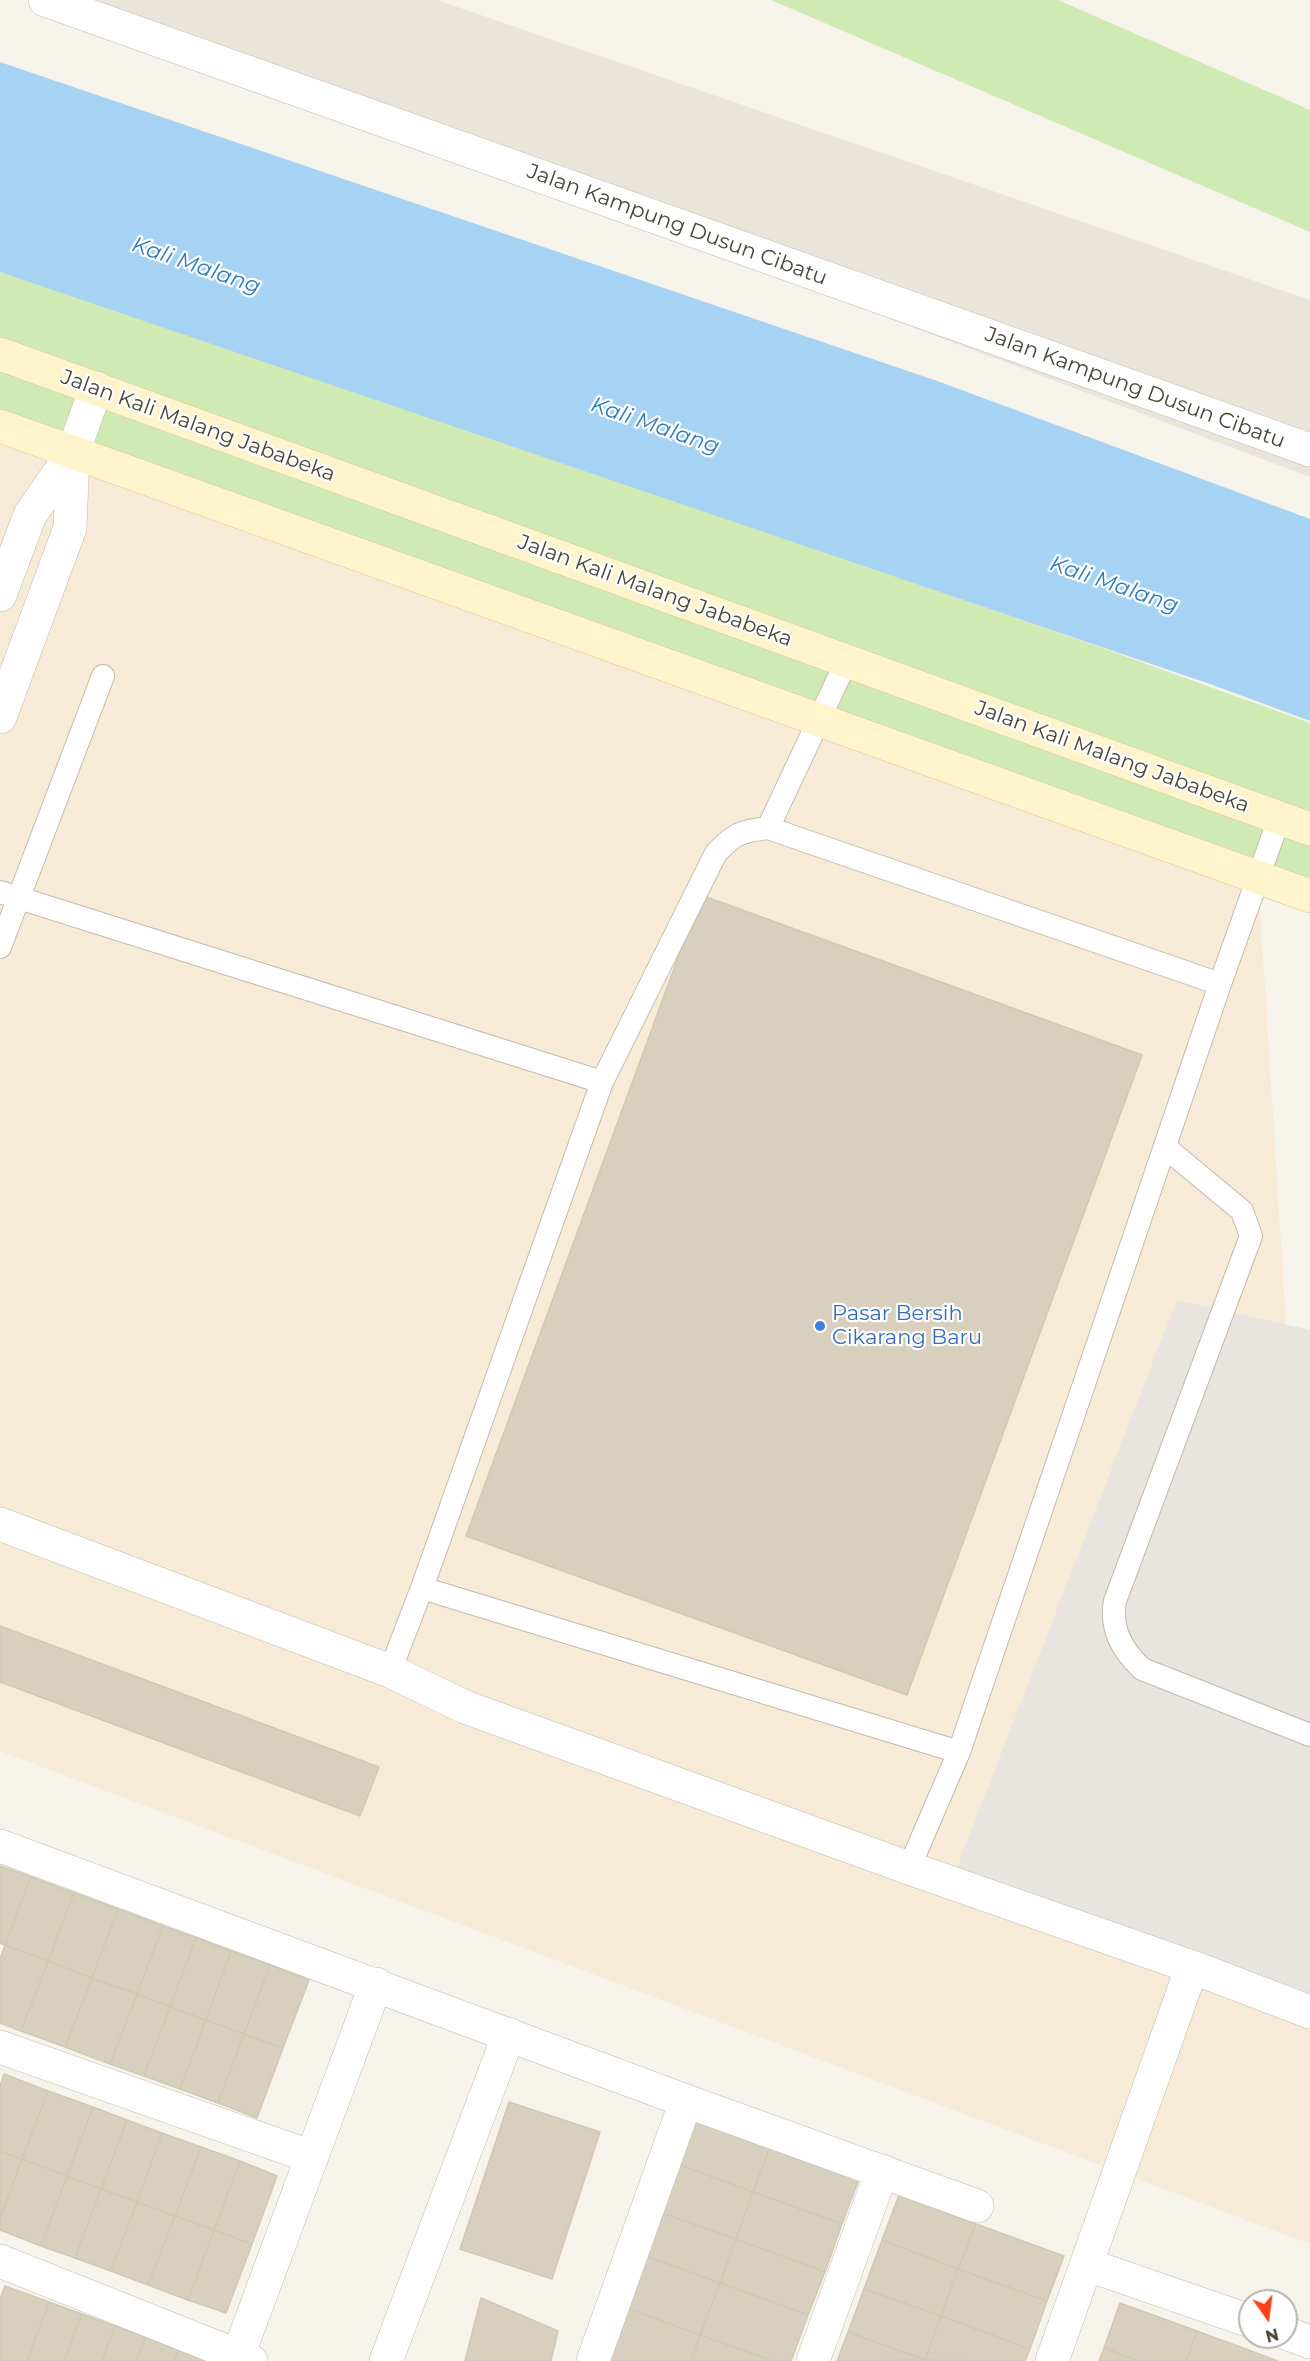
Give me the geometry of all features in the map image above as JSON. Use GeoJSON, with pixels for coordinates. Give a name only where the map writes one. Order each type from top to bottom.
{"type":"FeatureCollection","features":[{"type":"Feature","properties":{"kind":"main road","name":"Jalan Kali Malang Jababeka"},"geometry":{"type":"LineString","coordinates":[[0,354],[1310,830]]}},
{"type":"Feature","properties":{"kind":"main road"},"geometry":{"type":"LineString","coordinates":[[0,426],[1310,896]]}},
{"type":"Feature","properties":{"kind":"street","name":"Jalan Kampung Dusun Cibatu"},"geometry":{"type":"LineString","coordinates":[[45,0],[1310,450]]}},
{"type":"Feature","properties":{"kind":"street"},"geometry":{"type":"LineString","coordinates":[[0,595],[30,515],[73,453],[96,388]]}},
{"type":"Feature","properties":{"kind":"street"},"geometry":{"type":"LineString","coordinates":[[0,717],[70,528],[73,453]]}},
{"type":"Feature","properties":{"kind":"street"},"geometry":{"type":"LineString","coordinates":[[0,1524],[390,1671],[465,1707],[909,1868],[1192,1967],[1310,2012]]}},
{"type":"Feature","properties":{"kind":"street"},"geometry":{"type":"LineString","coordinates":[[0,1846],[686,2101],[977,2206]]}},
{"type":"Feature","properties":{"kind":"street"},"geometry":{"type":"LineString","coordinates":[[1052,2361],[1192,1967]]}},
{"type":"Feature","properties":{"kind":"street"},"geometry":{"type":"LineString","coordinates":[[0,2261],[241,2359],[376,1984]]}},
{"type":"Feature","properties":{"kind":"street"},"geometry":{"type":"LineString","coordinates":[[386,2361],[509,2034]]}},
{"type":"Feature","properties":{"kind":"street"},"geometry":{"type":"LineString","coordinates":[[0,2047],[312,2157]]}},
{"type":"Feature","properties":{"kind":"street"},"geometry":{"type":"LineString","coordinates":[[593,2361],[686,2101]]}},
{"type":"Feature","properties":{"kind":"street"},"geometry":{"type":"LineString","coordinates":[[813,2361],[882,2171]]}},
{"type":"Feature","properties":{"kind":"street"},"geometry":{"type":"LineString","coordinates":[[1088,2265],[1238,2317]]}},
{"type":"Feature","properties":{"kind":"lane"},"geometry":{"type":"LineString","coordinates":[[768,828],[847,660]]}},
{"type":"Feature","properties":{"kind":"lane"},"geometry":{"type":"LineString","coordinates":[[0,947],[9,895],[103,676]]}},
{"type":"Feature","properties":{"kind":"lane"},"geometry":{"type":"LineString","coordinates":[[909,1868],[959,1752],[1220,984],[1279,819]]}},
{"type":"Feature","properties":{"kind":"lane"},"geometry":{"type":"LineString","coordinates":[[390,1671],[422,1588],[602,1082],[716,853],[728,841],[743,831],[768,828],[1220,984]]}},
{"type":"Feature","properties":{"kind":"lane"},"geometry":{"type":"LineString","coordinates":[[9,895],[602,1082]]}},
{"type":"Feature","properties":{"kind":"lane"},"geometry":{"type":"LineString","coordinates":[[1165,1147],[1242,1212],[1251,1236],[1115,1601],[1113,1613],[1117,1633],[1126,1654],[1142,1669],[1310,1734]]}},
{"type":"Feature","properties":{"kind":"lane"},"geometry":{"type":"LineString","coordinates":[[422,1588],[959,1752]]}},
{"type":"Feature","properties":{"kind":"shaded area"},"geometry":{"type":"Polygon","coordinates":[[[44,0],[437,0],[1310,300],[1310,477],[44,0]]]}},
{"type":"Feature","properties":{"kind":"shaded area"},"geometry":{"type":"Polygon","coordinates":[[[0,426],[1258,877],[1286,1325],[1177,1300],[1310,2014],[1310,2244],[0,1751],[0,426]]]}},
{"type":"Feature","properties":{"kind":"shaded area"},"geometry":{"type":"Polygon","coordinates":[[[1177,1300],[1310,1330],[1310,2014],[955,1873],[1177,1300]]]}},
{"type":"Feature","properties":{"kind":"green space"},"geometry":{"type":"Polygon","coordinates":[[[771,0],[1058,0],[1310,110],[1310,232],[771,0]]]}},
{"type":"Feature","properties":{"kind":"green space"},"geometry":{"type":"Polygon","coordinates":[[[0,268],[1091,644],[1310,723],[1310,896],[0,427],[0,268]]]}},
{"type":"Feature","properties":{"kind":"water","name":"Kali Malang"},"geometry":{"type":"Polygon","coordinates":[[[0,62],[940,382],[1310,519],[1310,721],[1213,685],[0,272],[0,62]]]}},
{"type":"Feature","properties":{"kind":"building"},"geometry":{"type":"Polygon","coordinates":[[[701,895],[1142,1055],[907,1695],[466,1536],[701,895]]]}},
{"type":"Feature","properties":{"kind":"building"},"geometry":{"type":"Polygon","coordinates":[[[0,1626],[379,1767],[360,1816],[0,1682],[0,1626]]]}},
{"type":"Feature","properties":{"kind":"building"},"geometry":{"type":"Polygon","coordinates":[[[0,1866],[31,1877],[5,1945],[0,1943],[0,1866]]]}},
{"type":"Feature","properties":{"kind":"building"},"geometry":{"type":"Polygon","coordinates":[[[31,1877],[74,1893],[48,1961],[5,1945],[31,1877]]]}},
{"type":"Feature","properties":{"kind":"building"},"geometry":{"type":"Polygon","coordinates":[[[74,1893],[118,1909],[92,1978],[48,1961],[74,1893]]]}},
{"type":"Feature","properties":{"kind":"building"},"geometry":{"type":"Polygon","coordinates":[[[118,1909],[163,1926],[137,1994],[92,1978],[118,1909]]]}},
{"type":"Feature","properties":{"kind":"building"},"geometry":{"type":"Polygon","coordinates":[[[163,1926],[196,1938],[170,2007],[137,1994],[163,1926]]]}},
{"type":"Feature","properties":{"kind":"building"},"geometry":{"type":"Polygon","coordinates":[[[196,1938],[231,1951],[206,2020],[170,2007],[196,1938]]]}},
{"type":"Feature","properties":{"kind":"building"},"geometry":{"type":"Polygon","coordinates":[[[5,1945],[48,1961],[21,2031],[0,2023],[0,1959],[5,1945]]]}},
{"type":"Feature","properties":{"kind":"building"},"geometry":{"type":"Polygon","coordinates":[[[231,1951],[270,1965],[244,2034],[206,2020],[231,1951]]]}},
{"type":"Feature","properties":{"kind":"building"},"geometry":{"type":"Polygon","coordinates":[[[48,1961],[92,1978],[65,2047],[21,2031],[48,1961]]]}},
{"type":"Feature","properties":{"kind":"building"},"geometry":{"type":"Polygon","coordinates":[[[270,1965],[309,1980],[283,2048],[244,2034],[270,1965]]]}},
{"type":"Feature","properties":{"kind":"building"},"geometry":{"type":"Polygon","coordinates":[[[92,1978],[137,1994],[110,2064],[65,2047],[92,1978]]]}},
{"type":"Feature","properties":{"kind":"building"},"geometry":{"type":"Polygon","coordinates":[[[137,1994],[170,2007],[144,2076],[110,2064],[137,1994]]]}},
{"type":"Feature","properties":{"kind":"building"},"geometry":{"type":"Polygon","coordinates":[[[170,2007],[206,2020],[180,2089],[144,2076],[170,2007]]]}},
{"type":"Feature","properties":{"kind":"building"},"geometry":{"type":"Polygon","coordinates":[[[206,2020],[244,2034],[218,2103],[180,2089],[206,2020]]]}},
{"type":"Feature","properties":{"kind":"building"},"geometry":{"type":"Polygon","coordinates":[[[244,2034],[283,2048],[257,2118],[218,2103],[244,2034]]]}},
{"type":"Feature","properties":{"kind":"building"},"geometry":{"type":"Polygon","coordinates":[[[4,2074],[48,2091],[22,2159],[0,2151],[0,2086],[4,2074]]]}},
{"type":"Feature","properties":{"kind":"building"},"geometry":{"type":"Polygon","coordinates":[[[48,2091],[93,2107],[67,2176],[22,2159],[48,2091]]]}},
{"type":"Feature","properties":{"kind":"building"},"geometry":{"type":"Polygon","coordinates":[[[509,2102],[600,2132],[552,2279],[460,2249],[509,2102]]]}},
{"type":"Feature","properties":{"kind":"building"},"geometry":{"type":"Polygon","coordinates":[[[93,2107],[127,2120],[101,2189],[67,2176],[93,2107]]]}},
{"type":"Feature","properties":{"kind":"building"},"geometry":{"type":"Polygon","coordinates":[[[694,2119],[770,2147],[753,2192],[677,2164],[694,2119]]]}},
{"type":"Feature","properties":{"kind":"building"},"geometry":{"type":"Polygon","coordinates":[[[127,2120],[162,2133],[137,2202],[101,2189],[127,2120]]]}},
{"type":"Feature","properties":{"kind":"building"},"geometry":{"type":"Polygon","coordinates":[[[162,2133],[201,2147],[175,2216],[137,2202],[162,2133]]]}},
{"type":"Feature","properties":{"kind":"building"},"geometry":{"type":"Polygon","coordinates":[[[201,2147],[240,2161],[214,2230],[175,2216],[201,2147]]]}},
{"type":"Feature","properties":{"kind":"building"},"geometry":{"type":"Polygon","coordinates":[[[770,2147],[859,2179],[842,2224],[753,2192],[770,2147]]]}},
{"type":"Feature","properties":{"kind":"building"},"geometry":{"type":"Polygon","coordinates":[[[0,2151],[22,2159],[0,2219],[0,2151]]]}},
{"type":"Feature","properties":{"kind":"building"},"geometry":{"type":"Polygon","coordinates":[[[22,2159],[67,2176],[41,2246],[0,2230],[0,2219],[22,2159]]]}},
{"type":"Feature","properties":{"kind":"building"},"geometry":{"type":"Polygon","coordinates":[[[240,2161],[277,2176],[252,2244],[214,2230],[240,2161]]]}},
{"type":"Feature","properties":{"kind":"building"},"geometry":{"type":"Polygon","coordinates":[[[677,2164],[753,2192],[736,2239],[659,2212],[677,2164]]]}},
{"type":"Feature","properties":{"kind":"building"},"geometry":{"type":"Polygon","coordinates":[[[67,2176],[101,2189],[75,2258],[41,2246],[67,2176]]]}},
{"type":"Feature","properties":{"kind":"building"},"geometry":{"type":"Polygon","coordinates":[[[101,2189],[137,2202],[111,2271],[75,2258],[101,2189]]]}},
{"type":"Feature","properties":{"kind":"building"},"geometry":{"type":"Polygon","coordinates":[[[753,2192],[842,2224],[825,2272],[736,2239],[753,2192]]]}},
{"type":"Feature","properties":{"kind":"building"},"geometry":{"type":"Polygon","coordinates":[[[899,2195],[976,2224],[958,2269],[882,2240],[899,2195]]]}},
{"type":"Feature","properties":{"kind":"building"},"geometry":{"type":"Polygon","coordinates":[[[137,2202],[175,2216],[148,2285],[111,2271],[137,2202]]]}},
{"type":"Feature","properties":{"kind":"building"},"geometry":{"type":"Polygon","coordinates":[[[659,2212],[736,2239],[720,2283],[643,2255],[659,2212]]]}},
{"type":"Feature","properties":{"kind":"building"},"geometry":{"type":"Polygon","coordinates":[[[175,2216],[214,2230],[188,2300],[148,2285],[175,2216]]]}},
{"type":"Feature","properties":{"kind":"building"},"geometry":{"type":"Polygon","coordinates":[[[976,2224],[1064,2256],[1047,2301],[958,2269],[976,2224]]]}},
{"type":"Feature","properties":{"kind":"building"},"geometry":{"type":"Polygon","coordinates":[[[214,2230],[252,2244],[226,2313],[188,2300],[214,2230]]]}},
{"type":"Feature","properties":{"kind":"building"},"geometry":{"type":"Polygon","coordinates":[[[736,2239],[825,2272],[808,2315],[720,2283],[736,2239]]]}},
{"type":"Feature","properties":{"kind":"building"},"geometry":{"type":"Polygon","coordinates":[[[882,2240],[958,2269],[941,2316],[864,2289],[882,2240]]]}},
{"type":"Feature","properties":{"kind":"building"},"geometry":{"type":"Polygon","coordinates":[[[643,2255],[720,2283],[700,2335],[624,2307],[643,2255]]]}},
{"type":"Feature","properties":{"kind":"building"},"geometry":{"type":"Polygon","coordinates":[[[958,2269],[1047,2301],[1030,2349],[941,2316],[958,2269]]]}},
{"type":"Feature","properties":{"kind":"building"},"geometry":{"type":"Polygon","coordinates":[[[720,2283],[808,2315],[791,2361],[773,2361],[700,2335],[720,2283]]]}},
{"type":"Feature","properties":{"kind":"building"},"geometry":{"type":"Polygon","coordinates":[[[5,2286],[49,2302],[27,2361],[0,2361],[0,2299],[5,2286]]]}},
{"type":"Feature","properties":{"kind":"building"},"geometry":{"type":"Polygon","coordinates":[[[864,2289],[941,2316],[925,2360],[848,2332],[864,2289]]]}},
{"type":"Feature","properties":{"kind":"building"},"geometry":{"type":"Polygon","coordinates":[[[481,2298],[558,2331],[551,2361],[465,2361],[481,2298]]]}},
{"type":"Feature","properties":{"kind":"building"},"geometry":{"type":"Polygon","coordinates":[[[49,2302],[82,2314],[64,2361],[27,2361],[49,2302]]]}},
{"type":"Feature","properties":{"kind":"building"},"geometry":{"type":"Polygon","coordinates":[[[1120,2303],[1197,2331],[1186,2361],[1139,2361],[1104,2348],[1120,2303]]]}},
{"type":"Feature","properties":{"kind":"building"},"geometry":{"type":"Polygon","coordinates":[[[624,2307],[700,2335],[691,2361],[614,2361],[605,2357],[624,2307]]]}},
{"type":"Feature","properties":{"kind":"building"},"geometry":{"type":"Polygon","coordinates":[[[82,2314],[115,2326],[102,2361],[64,2361],[82,2314]]]}},
{"type":"Feature","properties":{"kind":"building"},"geometry":{"type":"Polygon","coordinates":[[[941,2316],[1030,2349],[1025,2361],[925,2360],[941,2316]]]}},
{"type":"Feature","properties":{"kind":"building"},"geometry":{"type":"Polygon","coordinates":[[[115,2326],[146,2337],[136,2361],[102,2361],[115,2326]]]}},
{"type":"Feature","properties":{"kind":"building"},"geometry":{"type":"Polygon","coordinates":[[[1197,2331],[1238,2346],[1238,2349],[1246,2349],[1278,2361],[1186,2361],[1197,2331]]]}},
{"type":"Feature","properties":{"kind":"building"},"geometry":{"type":"Polygon","coordinates":[[[848,2332],[925,2360],[837,2361],[848,2332]]]}},
{"type":"Feature","properties":{"kind":"building"},"geometry":{"type":"Polygon","coordinates":[[[700,2335],[773,2361],[691,2361],[700,2335]]]}},
{"type":"Feature","properties":{"kind":"building"},"geometry":{"type":"Polygon","coordinates":[[[146,2337],[178,2350],[174,2361],[136,2361],[146,2337]]]}},
{"type":"Feature","properties":{"kind":"building"},"geometry":{"type":"Polygon","coordinates":[[[1104,2348],[1139,2361],[1099,2361],[1104,2348]]]}},
{"type":"Feature","properties":{"kind":"building"},"geometry":{"type":"Polygon","coordinates":[[[178,2350],[209,2361],[174,2361],[178,2350]]]}},
{"type":"Feature","properties":{"kind":"place","name":"Pasar Bersih Cikarang Baru"},"geometry":{"type":"Point","coordinates":[820,1326]}}]}
